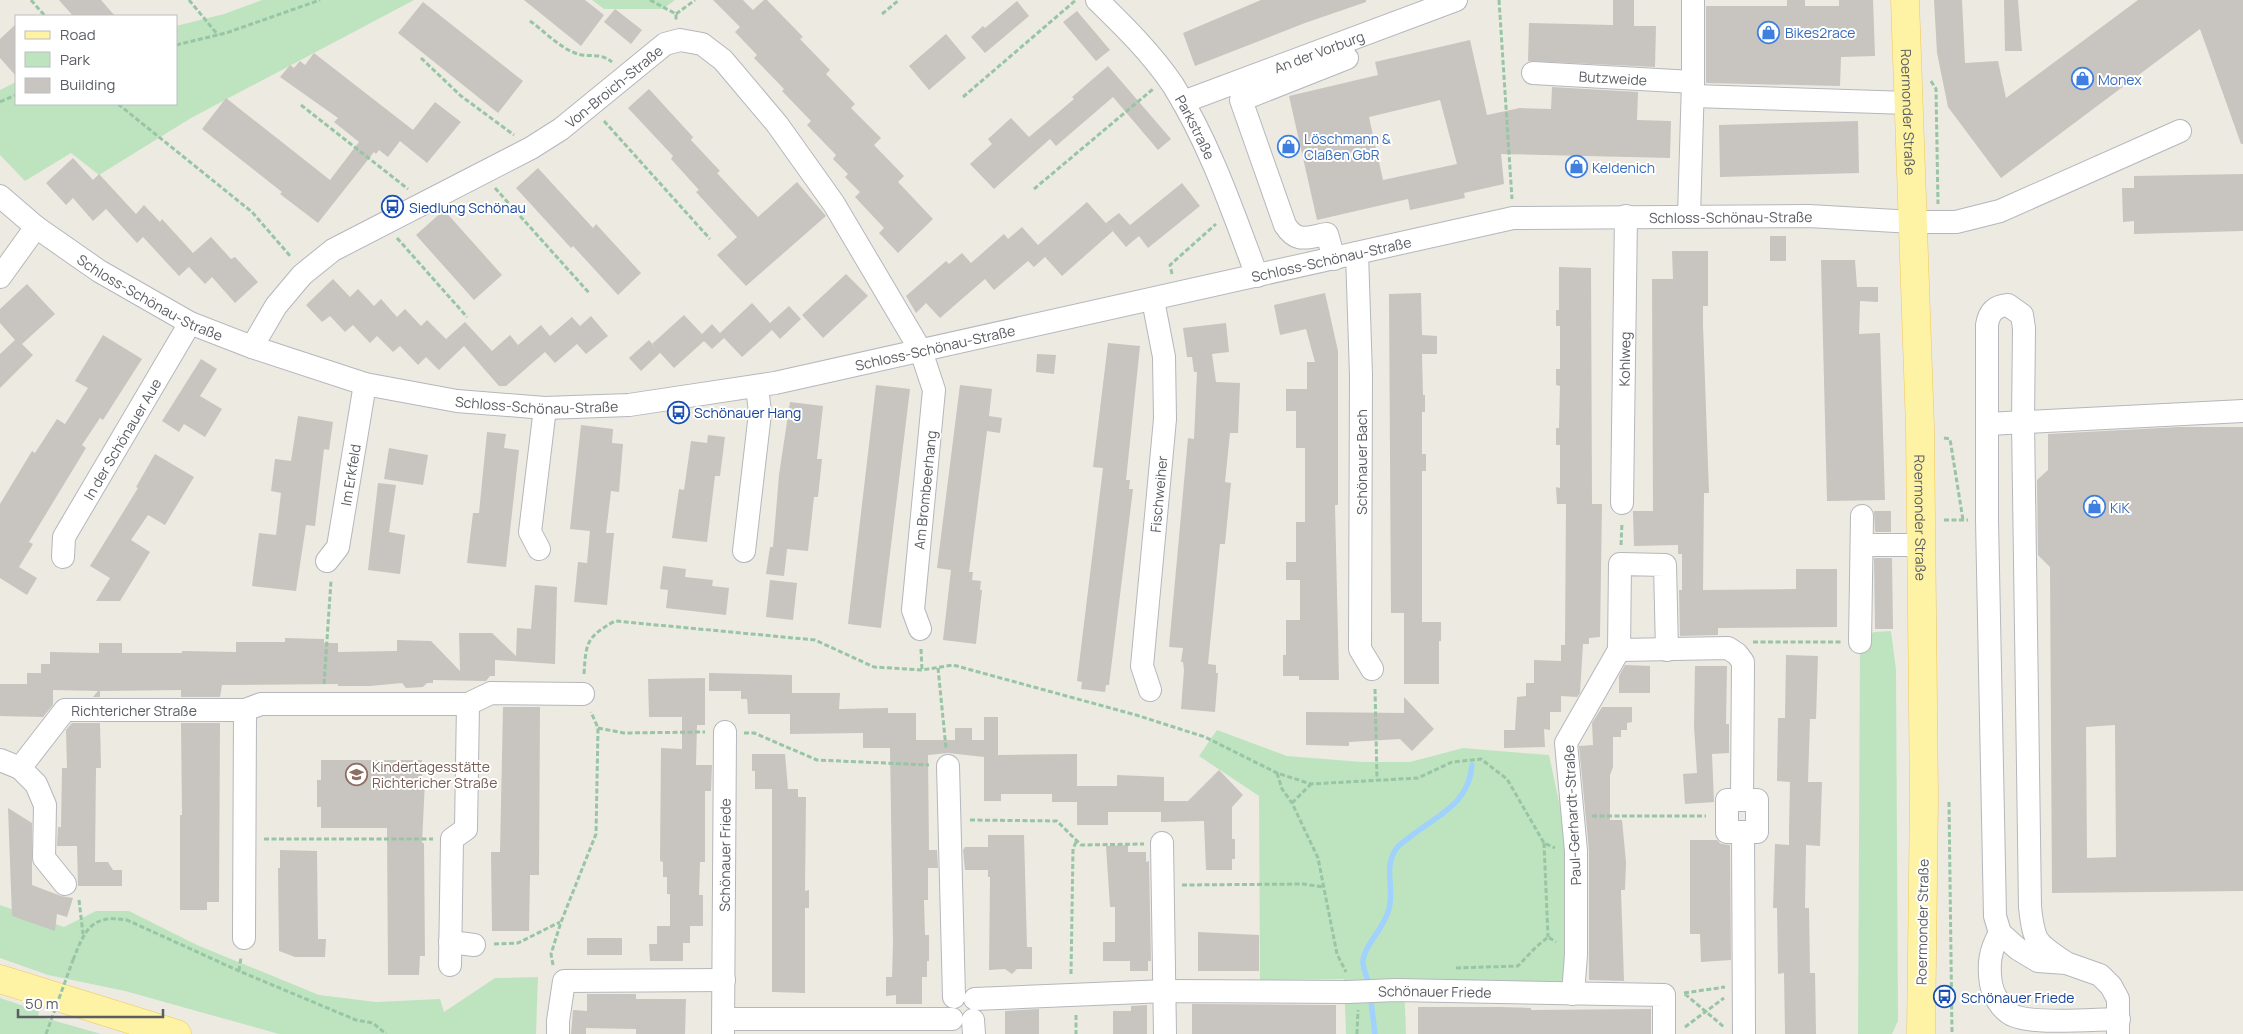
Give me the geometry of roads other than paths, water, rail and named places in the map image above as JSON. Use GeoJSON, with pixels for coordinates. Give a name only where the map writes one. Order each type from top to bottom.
{"type":"FeatureCollection","features":[{"type":"Feature","properties":{"kind":"main road","name":"Roermonder Straße"},"geometry":{"type":"LineString","coordinates":[[1905,0],[1921,545],[1924,800],[1921,1034]]}},
{"type":"Feature","properties":{"kind":"main road"},"geometry":{"type":"LineString","coordinates":[[0,979],[177,1034]]}},
{"type":"Feature","properties":{"kind":"street","name":"Parkstraße"},"geometry":{"type":"LineString","coordinates":[[1097,0],[1121,23],[1167,78],[1182,102],[1205,146],[1232,209],[1257,276]]}},
{"type":"Feature","properties":{"kind":"street","name":"An der Vorburg"},"geometry":{"type":"LineString","coordinates":[[1182,102],[1456,0]]}},
{"type":"Feature","properties":{"kind":"street"},"geometry":{"type":"LineString","coordinates":[[1689,216],[1693,89],[1693,0]]}},
{"type":"Feature","properties":{"kind":"street","name":"Von-Broich-Straße"},"geometry":{"type":"LineString","coordinates":[[252,347],[276,306],[305,273],[333,250],[531,148],[561,129],[665,44],[680,40],[702,44],[723,60],[777,124],[834,204],[921,351]]}},
{"type":"Feature","properties":{"kind":"street"},"geometry":{"type":"LineString","coordinates":[[1334,258],[1327,234],[1299,239],[1291,235],[1285,225],[1241,100],[1347,58]]}},
{"type":"Feature","properties":{"kind":"street","name":"Butzweide"},"geometry":{"type":"LineString","coordinates":[[1533,73],[1693,89],[1909,103]]}},
{"type":"Feature","properties":{"kind":"street","name":"Schloss-Schönau-Straße"},"geometry":{"type":"LineString","coordinates":[[0,196],[36,227],[100,271],[190,322],[252,347],[365,384],[457,401],[545,408],[629,405],[757,386],[1153,300],[1513,218],[1809,216],[1913,222],[1956,222],[2000,211],[2180,131]]}},
{"type":"Feature","properties":{"kind":"street","name":"Kohlweg"},"geometry":{"type":"LineString","coordinates":[[1622,503],[1626,216]]}},
{"type":"Feature","properties":{"kind":"street"},"geometry":{"type":"LineString","coordinates":[[0,277],[36,227]]}},
{"type":"Feature","properties":{"kind":"street","name":"Schönauer Bach"},"geometry":{"type":"LineString","coordinates":[[1356,253],[1361,375],[1360,649],[1372,669]]}},
{"type":"Feature","properties":{"kind":"street","name":"Fischweiher"},"geometry":{"type":"LineString","coordinates":[[1150,690],[1142,666],[1165,419],[1164,356],[1153,300]]}},
{"type":"Feature","properties":{"kind":"street"},"geometry":{"type":"LineString","coordinates":[[2008,304],[2022,315],[2024,328],[2023,422],[2031,915],[2033,934],[2044,948],[2066,963],[2100,975],[2111,986],[2118,999],[2118,1027],[2026,1020],[2009,1013],[1993,993],[1991,981],[1989,958],[1999,928],[1994,892],[1987,424],[1988,316],[2000,305],[2008,304]]}},
{"type":"Feature","properties":{"kind":"street","name":"In der Schönauer Aue"},"geometry":{"type":"LineString","coordinates":[[63,557],[64,537],[190,322]]}},
{"type":"Feature","properties":{"kind":"street","name":"Am Brombeerhang"},"geometry":{"type":"LineString","coordinates":[[920,629],[913,610],[934,390],[921,351]]}},
{"type":"Feature","properties":{"kind":"street","name":"Im Erkfeld"},"geometry":{"type":"LineString","coordinates":[[327,561],[338,547],[365,384]]}},
{"type":"Feature","properties":{"kind":"street"},"geometry":{"type":"LineString","coordinates":[[744,551],[760,413],[757,386]]}},
{"type":"Feature","properties":{"kind":"street"},"geometry":{"type":"LineString","coordinates":[[538,549],[530,532],[545,408]]}},
{"type":"Feature","properties":{"kind":"street"},"geometry":{"type":"LineString","coordinates":[[1987,424],[2243,411]]}},
{"type":"Feature","properties":{"kind":"street"},"geometry":{"type":"LineString","coordinates":[[1860,642],[1862,516]]}},
{"type":"Feature","properties":{"kind":"street"},"geometry":{"type":"LineString","coordinates":[[1862,545],[1921,545]]}},
{"type":"Feature","properties":{"kind":"street","name":"Paul-Gerhardt-Straße"},"geometry":{"type":"LineString","coordinates":[[1573,994],[1576,955],[1576,851],[1566,743],[1619,650],[1620,564],[1665,565],[1667,650]]}},
{"type":"Feature","properties":{"kind":"street"},"geometry":{"type":"LineString","coordinates":[[1619,650],[1728,648],[1737,654],[1743,662],[1742,800]]}},
{"type":"Feature","properties":{"kind":"street","name":"Richtericher Straße"},"geometry":{"type":"LineString","coordinates":[[65,884],[44,858],[45,805],[36,784],[10,764],[65,710],[245,710],[261,704],[468,704],[491,692],[584,694]]}},
{"type":"Feature","properties":{"kind":"street"},"geometry":{"type":"LineString","coordinates":[[450,965],[452,839],[466,829],[468,704]]}},
{"type":"Feature","properties":{"kind":"street"},"geometry":{"type":"LineString","coordinates":[[1991,707],[2028,709]]}},
{"type":"Feature","properties":{"kind":"street"},"geometry":{"type":"LineString","coordinates":[[244,938],[245,710]]}},
{"type":"Feature","properties":{"kind":"street","name":"Schönauer Friede"},"geometry":{"type":"LineString","coordinates":[[725,732],[723,1027],[966,1014],[1071,994],[1396,990],[1674,994],[1674,1031]]}},
{"type":"Feature","properties":{"kind":"street"},"geometry":{"type":"LineString","coordinates":[[948,766],[966,1014]]}},
{"type":"Feature","properties":{"kind":"street"},"geometry":{"type":"LineString","coordinates":[[1727,800],[1742,800],[1757,800],[1757,832],[1727,832],[1727,800]]}},
{"type":"Feature","properties":{"kind":"street"},"geometry":{"type":"LineString","coordinates":[[1735,1031],[1743,984],[1743,832]]}},
{"type":"Feature","properties":{"kind":"street"},"geometry":{"type":"LineString","coordinates":[[1162,843],[1166,992],[1165,1034]]}},
{"type":"Feature","properties":{"kind":"street"},"geometry":{"type":"LineString","coordinates":[[1999,928],[2031,915]]}},
{"type":"Feature","properties":{"kind":"street"},"geometry":{"type":"LineString","coordinates":[[1999,928],[2018,949],[2038,961],[2066,963]]}},
{"type":"Feature","properties":{"kind":"street"},"geometry":{"type":"LineString","coordinates":[[450,942],[474,945]]}},
{"type":"Feature","properties":{"kind":"street"},"geometry":{"type":"LineString","coordinates":[[558,1034],[564,981],[724,980]]}},
{"type":"Feature","properties":{"kind":"waterway","name":"Schönauer Bach"},"geometry":{"type":"LineString","coordinates":[[1368,981],[1363,962],[1364,956],[1388,912],[1391,897],[1390,863],[1392,856],[1401,844],[1441,815],[1458,799],[1465,790],[1470,778],[1472,765]]}},
{"type":"Feature","properties":{"kind":"waterway","name":"Schönauer Bach"},"geometry":{"type":"LineString","coordinates":[[1371,1001],[1375,1034]]}},
{"type":"Feature","properties":{"kind":"place","name":"Bikes2race"},"geometry":{"type":"Point","coordinates":[1769,32]}},
{"type":"Feature","properties":{"kind":"place","name":"Monex"},"geometry":{"type":"Point","coordinates":[2082,79]}},
{"type":"Feature","properties":{"kind":"place","name":"Löschmann & Claßen GbR"},"geometry":{"type":"Point","coordinates":[1288,146]}},
{"type":"Feature","properties":{"kind":"place","name":"Keldenich"},"geometry":{"type":"Point","coordinates":[1576,167]}},
{"type":"Feature","properties":{"kind":"place","name":"Siedlung Schönau"},"geometry":{"type":"Point","coordinates":[393,207]}},
{"type":"Feature","properties":{"kind":"place","name":"Schönauer Hang"},"geometry":{"type":"Point","coordinates":[678,412]}},
{"type":"Feature","properties":{"kind":"place","name":"KiK"},"geometry":{"type":"Point","coordinates":[2094,507]}},
{"type":"Feature","properties":{"kind":"place","name":"Kindertagesstätte Richtericher Straße"},"geometry":{"type":"Point","coordinates":[356,774]}},
{"type":"Feature","properties":{"kind":"place","name":"Schönauer Friede"},"geometry":{"type":"Point","coordinates":[1945,997]}}]}
